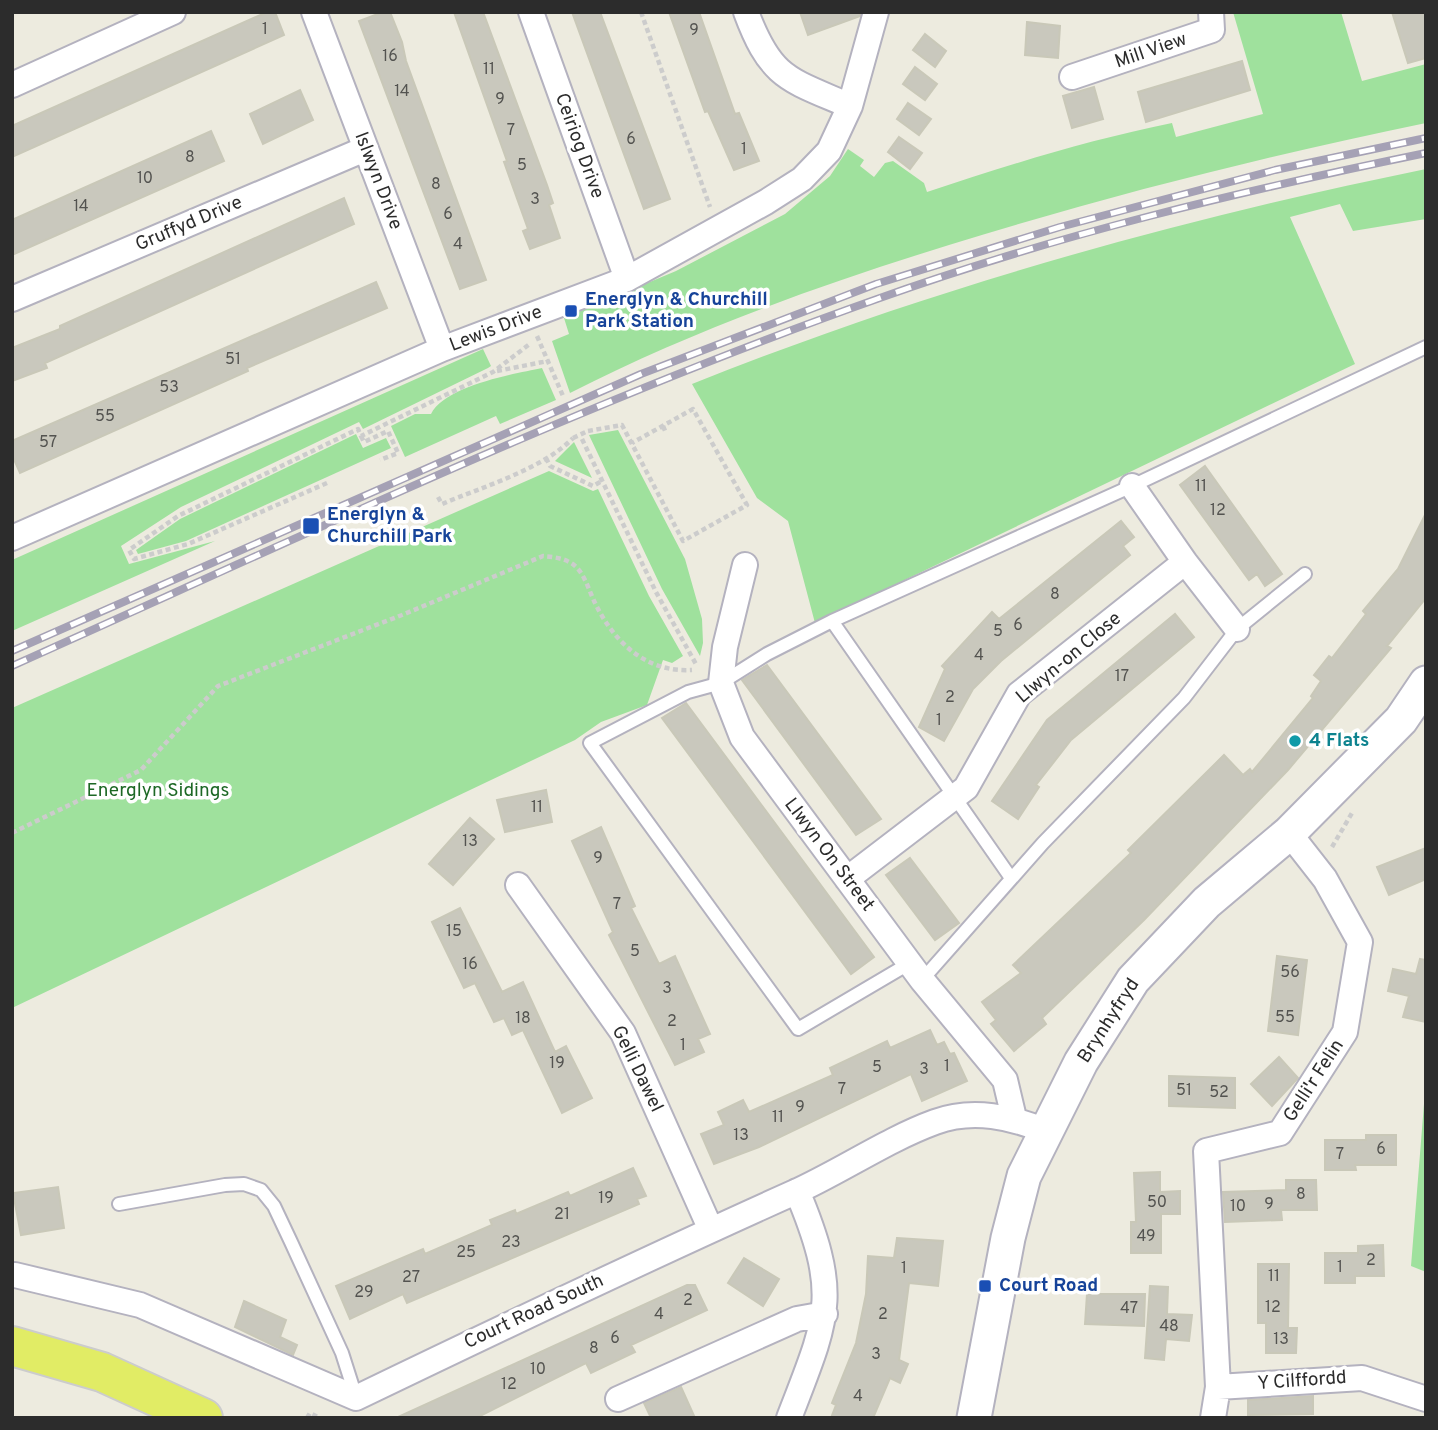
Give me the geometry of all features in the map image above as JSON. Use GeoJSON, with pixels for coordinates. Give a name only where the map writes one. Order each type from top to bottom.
{"type":"FeatureCollection","features":[{"type":"Feature","properties":{"kind":"main road","name":"Brynhyfryd"},"geometry":{"type":"LineString","coordinates":[[974,1418],[1007,1238],[1024,1176],[1081,1062],[1133,980],[1207,902],[1289,833],[1401,720],[1426,683]]}},
{"type":"Feature","properties":{"kind":"main road"},"geometry":{"type":"LineString","coordinates":[[12,1346],[102,1372],[203,1418]]}},
{"type":"Feature","properties":{"kind":"street"},"geometry":{"type":"LineString","coordinates":[[12,85],[173,12]]}},
{"type":"Feature","properties":{"kind":"street","name":"Islwyn Drive"},"geometry":{"type":"LineString","coordinates":[[314,12],[442,349]]}},
{"type":"Feature","properties":{"kind":"street","name":"Ceiriog Drive"},"geometry":{"type":"LineString","coordinates":[[531,12],[627,279]]}},
{"type":"Feature","properties":{"kind":"street"},"geometry":{"type":"LineString","coordinates":[[746,12],[774,68],[787,78],[850,106]]}},
{"type":"Feature","properties":{"kind":"street","name":"Lewis Drive"},"geometry":{"type":"LineString","coordinates":[[12,538],[442,349],[533,327],[627,279],[766,202],[802,179],[829,151],[850,106],[876,12]]}},
{"type":"Feature","properties":{"kind":"street","name":"Mill View"},"geometry":{"type":"LineString","coordinates":[[1072,77],[1212,30],[1211,12]]}},
{"type":"Feature","properties":{"kind":"street","name":"Gruffyd Drive"},"geometry":{"type":"LineString","coordinates":[[12,299],[365,149]]}},
{"type":"Feature","properties":{"kind":"street"},"geometry":{"type":"LineString","coordinates":[[1132,486],[1185,562],[1237,629]]}},
{"type":"Feature","properties":{"kind":"street","name":"Llwyn-on Close"},"geometry":{"type":"LineString","coordinates":[[847,879],[966,788],[1019,694],[1185,562]]}},
{"type":"Feature","properties":{"kind":"street"},"geometry":{"type":"LineString","coordinates":[[720,683],[725,647],[745,565]]}},
{"type":"Feature","properties":{"kind":"street","name":"Llwyn On Street"},"geometry":{"type":"LineString","coordinates":[[720,683],[742,737],[916,971],[1005,1080],[1014,1118]]}},
{"type":"Feature","properties":{"kind":"street","name":"Gelli'r Felin"},"geometry":{"type":"LineString","coordinates":[[1213,1418],[1217,1387],[1206,1151],[1280,1133],[1345,1032],[1360,942],[1325,879],[1289,833]]}},
{"type":"Feature","properties":{"kind":"street","name":"Gelli Dawel"},"geometry":{"type":"LineString","coordinates":[[519,885],[623,1033],[711,1230]]}},
{"type":"Feature","properties":{"kind":"street","name":"Court Road South"},"geometry":{"type":"LineString","coordinates":[[356,1398],[797,1191],[936,1121],[977,1115],[1014,1118],[1048,1132]]}},
{"type":"Feature","properties":{"kind":"street"},"geometry":{"type":"LineString","coordinates":[[789,1418],[821,1334],[825,1314],[822,1259],[797,1191]]}},
{"type":"Feature","properties":{"kind":"street"},"geometry":{"type":"LineString","coordinates":[[15,1275],[140,1305],[356,1398]]}},
{"type":"Feature","properties":{"kind":"street"},"geometry":{"type":"LineString","coordinates":[[618,1399],[797,1319],[825,1314]]}},
{"type":"Feature","properties":{"kind":"street","name":"Y Cilffordd"},"geometry":{"type":"LineString","coordinates":[[1217,1387],[1362,1378],[1426,1399]]}},
{"type":"Feature","properties":{"kind":"lane"},"geometry":{"type":"LineString","coordinates":[[1305,574],[1237,629],[1184,698],[1011,878],[916,971],[798,1029],[590,743],[688,692],[720,683],[767,654],[832,621],[1132,486],[1426,347]]}},
{"type":"Feature","properties":{"kind":"lane"},"geometry":{"type":"LineString","coordinates":[[832,621],[1011,878]]}},
{"type":"Feature","properties":{"kind":"lane"},"geometry":{"type":"LineString","coordinates":[[119,1205],[225,1185],[244,1184],[261,1190],[274,1206],[342,1353],[356,1398]]}},
{"type":"Feature","properties":{"kind":"path"},"geometry":{"type":"LineString","coordinates":[[640,12],[717,227]]}},
{"type":"Feature","properties":{"kind":"path"},"geometry":{"type":"LineString","coordinates":[[493,372],[533,327],[563,396]]}},
{"type":"Feature","properties":{"kind":"path"},"geometry":{"type":"LineString","coordinates":[[361,436],[493,372],[548,361]]}},
{"type":"Feature","properties":{"kind":"path"},"geometry":{"type":"LineString","coordinates":[[438,497],[442,505],[559,453],[573,438],[587,431],[622,425],[683,541],[747,505],[693,409],[632,443]]}},
{"type":"Feature","properties":{"kind":"path"},"geometry":{"type":"LineString","coordinates":[[663,426],[666,433]]}},
{"type":"Feature","properties":{"kind":"path"},"geometry":{"type":"LineString","coordinates":[[327,483],[188,544],[134,559],[129,550],[178,516],[358,429],[364,442],[388,431],[398,453],[380,460]]}},
{"type":"Feature","properties":{"kind":"path"},"geometry":{"type":"LineString","coordinates":[[12,833],[141,770],[218,686],[402,615],[543,556],[558,558],[574,565],[585,580],[611,634],[630,652],[660,667],[679,671],[699,669],[656,592],[582,439]]}},
{"type":"Feature","properties":{"kind":"path"},"geometry":{"type":"LineString","coordinates":[[546,458],[550,466],[593,486],[602,481]]}},
{"type":"Feature","properties":{"kind":"path"},"geometry":{"type":"LineString","coordinates":[[1325,879],[1341,872],[1330,857],[1333,842],[1361,803]]}},
{"type":"Feature","properties":{"kind":"path"},"geometry":{"type":"LineString","coordinates":[[308,1415],[320,1418]]}},
{"type":"Feature","properties":{"kind":"green space"},"geometry":{"type":"Polygon","coordinates":[[[1233,12],[1341,12],[1362,81],[1426,64],[1426,123],[1186,178],[949,245],[852,276],[709,329],[570,393],[552,341],[569,334],[564,318],[676,271],[785,214],[830,176],[848,149],[864,160],[860,166],[874,177],[885,163],[893,161],[924,183],[927,192],[1110,137],[1172,123],[1176,137],[1263,114],[1233,12]]]}},
{"type":"Feature","properties":{"kind":"green space"},"geometry":{"type":"Polygon","coordinates":[[[1426,169],[1426,219],[1353,231],[1340,204],[1290,217],[1355,364],[815,623],[788,521],[757,498],[692,384],[872,318],[1054,260],[1239,211],[1426,169]]]}},
{"type":"Feature","properties":{"kind":"green space"},"geometry":{"type":"Polygon","coordinates":[[[483,349],[491,366],[488,368],[363,429],[359,422],[181,507],[121,546],[129,564],[215,541],[12,631],[12,560],[483,349]]]}},
{"type":"Feature","properties":{"kind":"green space"},"geometry":{"type":"Polygon","coordinates":[[[542,368],[556,400],[500,424],[496,416],[405,457],[391,426],[415,414],[431,414],[439,404],[465,389],[542,368]]]}},
{"type":"Feature","properties":{"kind":"green space"},"geometry":{"type":"Polygon","coordinates":[[[618,430],[685,559],[702,619],[703,643],[700,656],[662,589],[589,435],[618,430]]]}},
{"type":"Feature","properties":{"kind":"green space"},"geometry":{"type":"Polygon","coordinates":[[[356,434],[363,448],[386,438],[391,448],[186,541],[138,554],[136,550],[180,519],[356,434]]]}},
{"type":"Feature","properties":{"kind":"green space"},"geometry":{"type":"Polygon","coordinates":[[[574,442],[592,478],[555,461],[574,442]]]}},
{"type":"Feature","properties":{"kind":"green space","name":"Energlyn Sidings"},"geometry":{"type":"Polygon","coordinates":[[[549,471],[593,491],[598,489],[649,596],[683,656],[672,663],[663,660],[647,705],[601,722],[575,740],[12,1008],[12,708],[549,471]]]}},
{"type":"Feature","properties":{"kind":"green space"},"geometry":{"type":"Polygon","coordinates":[[[1426,1079],[1426,1272],[1411,1266],[1426,1079]]]}},
{"type":"Feature","properties":{"kind":"building"},"geometry":{"type":"Polygon","coordinates":[[[267,12],[275,12],[284,35],[12,157],[12,126],[267,12]]]}},
{"type":"Feature","properties":{"kind":"building"},"geometry":{"type":"Polygon","coordinates":[[[390,12],[402,42],[406,61],[486,280],[460,289],[359,21],[390,12]]]}},
{"type":"Feature","properties":{"kind":"building"},"geometry":{"type":"Polygon","coordinates":[[[454,12],[483,12],[547,185],[553,203],[549,205],[560,238],[530,249],[523,231],[528,229],[504,162],[507,161],[454,12]]]}},
{"type":"Feature","properties":{"kind":"building"},"geometry":{"type":"Polygon","coordinates":[[[572,12],[600,12],[670,199],[644,209],[572,12]]]}},
{"type":"Feature","properties":{"kind":"building"},"geometry":{"type":"Polygon","coordinates":[[[669,12],[699,12],[735,114],[739,113],[759,161],[734,170],[708,111],[705,112],[669,12]]]}},
{"type":"Feature","properties":{"kind":"building"},"geometry":{"type":"Polygon","coordinates":[[[800,12],[860,12],[860,16],[808,35],[800,12]]]}},
{"type":"Feature","properties":{"kind":"building"},"geometry":{"type":"Polygon","coordinates":[[[1392,12],[1426,12],[1426,58],[1408,63],[1392,12]]]}},
{"type":"Feature","properties":{"kind":"building"},"geometry":{"type":"Polygon","coordinates":[[[1027,22],[1060,26],[1058,58],[1025,55],[1027,22]]]}},
{"type":"Feature","properties":{"kind":"building"},"geometry":{"type":"Polygon","coordinates":[[[925,34],[946,51],[935,67],[913,50],[925,34]]]}},
{"type":"Feature","properties":{"kind":"building"},"geometry":{"type":"Polygon","coordinates":[[[1242,61],[1250,90],[1146,122],[1138,92],[1242,61]]]}},
{"type":"Feature","properties":{"kind":"building"},"geometry":{"type":"Polygon","coordinates":[[[915,67],[937,84],[925,100],[903,84],[915,67]]]}},
{"type":"Feature","properties":{"kind":"building"},"geometry":{"type":"Polygon","coordinates":[[[1094,87],[1103,119],[1072,128],[1063,96],[1094,87]]]}},
{"type":"Feature","properties":{"kind":"building"},"geometry":{"type":"Polygon","coordinates":[[[300,90],[313,120],[263,144],[250,114],[300,90]]]}},
{"type":"Feature","properties":{"kind":"building"},"geometry":{"type":"Polygon","coordinates":[[[908,103],[931,119],[919,135],[897,119],[908,103]]]}},
{"type":"Feature","properties":{"kind":"building"},"geometry":{"type":"Polygon","coordinates":[[[211,131],[224,161],[12,255],[12,220],[211,131]]]}},
{"type":"Feature","properties":{"kind":"building"},"geometry":{"type":"Polygon","coordinates":[[[899,137],[922,153],[910,169],[888,152],[899,137]]]}},
{"type":"Feature","properties":{"kind":"building"},"geometry":{"type":"Polygon","coordinates":[[[344,198],[354,224],[45,363],[47,368],[12,381],[12,348],[60,329],[60,326],[344,198]]]}},
{"type":"Feature","properties":{"kind":"building"},"geometry":{"type":"Polygon","coordinates":[[[376,282],[387,308],[247,368],[248,371],[20,473],[12,455],[12,441],[376,282]]]}},
{"type":"Feature","properties":{"kind":"building"},"geometry":{"type":"Polygon","coordinates":[[[1205,466],[1282,574],[1265,586],[1257,574],[1249,580],[1180,485],[1205,466]]]}},
{"type":"Feature","properties":{"kind":"building"},"geometry":{"type":"Polygon","coordinates":[[[1426,513],[1426,598],[1387,646],[1391,648],[1288,770],[1144,920],[1042,1018],[1046,1024],[1014,1051],[991,1024],[996,1020],[982,1002],[1021,973],[1013,965],[1131,853],[1128,850],[1224,755],[1243,775],[1250,769],[1252,772],[1313,698],[1311,696],[1321,681],[1314,675],[1329,656],[1332,658],[1366,614],[1363,611],[1398,569],[1426,513]]]}},
{"type":"Feature","properties":{"kind":"building"},"geometry":{"type":"Polygon","coordinates":[[[1121,521],[1134,537],[1123,546],[1130,555],[1001,661],[973,689],[944,741],[919,727],[945,669],[942,666],[992,612],[999,619],[1121,521]]]}},
{"type":"Feature","properties":{"kind":"building"},"geometry":{"type":"Polygon","coordinates":[[[1175,614],[1194,637],[1071,740],[1036,785],[1039,787],[1018,819],[992,801],[1047,720],[1175,614]]]}},
{"type":"Feature","properties":{"kind":"building"},"geometry":{"type":"Polygon","coordinates":[[[767,665],[881,819],[856,835],[742,680],[767,665]]]}},
{"type":"Feature","properties":{"kind":"building"},"geometry":{"type":"Polygon","coordinates":[[[686,703],[874,957],[851,974],[662,718],[686,703]]]}},
{"type":"Feature","properties":{"kind":"building"},"geometry":{"type":"Polygon","coordinates":[[[546,790],[552,822],[505,832],[497,800],[546,790]]]}},
{"type":"Feature","properties":{"kind":"building"},"geometry":{"type":"Polygon","coordinates":[[[470,818],[494,839],[453,885],[429,864],[470,818]]]}},
{"type":"Feature","properties":{"kind":"building"},"geometry":{"type":"Polygon","coordinates":[[[601,827],[635,906],[631,908],[659,964],[675,956],[710,1034],[698,1039],[704,1052],[675,1065],[609,935],[613,932],[572,841],[601,827]]]}},
{"type":"Feature","properties":{"kind":"building"},"geometry":{"type":"Polygon","coordinates":[[[1426,848],[1426,879],[1389,895],[1377,867],[1426,848]]]}},
{"type":"Feature","properties":{"kind":"building"},"geometry":{"type":"Polygon","coordinates":[[[910,858],[959,923],[935,940],[886,875],[910,858]]]}},
{"type":"Feature","properties":{"kind":"building"},"geometry":{"type":"Polygon","coordinates":[[[460,908],[502,992],[523,982],[555,1052],[566,1046],[592,1098],[562,1113],[523,1030],[512,1035],[504,1018],[494,1022],[475,983],[464,988],[432,922],[460,908]]]}},
{"type":"Feature","properties":{"kind":"building"},"geometry":{"type":"Polygon","coordinates":[[[1277,956],[1307,960],[1298,1035],[1268,1031],[1277,956]]]}},
{"type":"Feature","properties":{"kind":"building"},"geometry":{"type":"Polygon","coordinates":[[[1420,959],[1426,960],[1426,1022],[1403,1017],[1409,996],[1388,991],[1393,969],[1416,974],[1420,959]]]}},
{"type":"Feature","properties":{"kind":"building"},"geometry":{"type":"Polygon","coordinates":[[[930,1030],[937,1045],[944,1042],[950,1054],[954,1053],[967,1081],[922,1101],[911,1074],[759,1147],[714,1164],[701,1134],[724,1125],[718,1112],[743,1100],[749,1112],[833,1075],[830,1068],[887,1041],[890,1048],[930,1030]]]}},
{"type":"Feature","properties":{"kind":"building"},"geometry":{"type":"Polygon","coordinates":[[[1279,1057],[1298,1078],[1272,1106],[1251,1084],[1279,1057]]]}},
{"type":"Feature","properties":{"kind":"building"},"geometry":{"type":"Polygon","coordinates":[[[1169,1076],[1235,1078],[1235,1108],[1169,1106],[1169,1076]]]}},
{"type":"Feature","properties":{"kind":"building"},"geometry":{"type":"Polygon","coordinates":[[[1366,1135],[1396,1135],[1396,1165],[1355,1165],[1356,1170],[1325,1170],[1325,1140],[1366,1140],[1366,1135]]]}},
{"type":"Feature","properties":{"kind":"building"},"geometry":{"type":"Polygon","coordinates":[[[633,1168],[646,1196],[637,1199],[639,1204],[407,1303],[403,1294],[350,1319],[336,1286],[423,1249],[425,1254],[492,1225],[490,1220],[515,1210],[516,1214],[568,1192],[570,1196],[633,1168]]]}},
{"type":"Feature","properties":{"kind":"building"},"geometry":{"type":"Polygon","coordinates":[[[1160,1172],[1160,1192],[1180,1191],[1180,1214],[1161,1214],[1161,1253],[1131,1253],[1131,1222],[1136,1222],[1134,1173],[1160,1172]]]}},
{"type":"Feature","properties":{"kind":"building"},"geometry":{"type":"Polygon","coordinates":[[[1286,1180],[1316,1180],[1317,1210],[1281,1210],[1282,1220],[1225,1222],[1223,1192],[1286,1190],[1286,1180]]]}},
{"type":"Feature","properties":{"kind":"building"},"geometry":{"type":"Polygon","coordinates":[[[58,1187],[64,1228],[21,1235],[13,1193],[58,1187]]]}},
{"type":"Feature","properties":{"kind":"building"},"geometry":{"type":"Polygon","coordinates":[[[897,1238],[943,1241],[938,1286],[909,1283],[899,1360],[908,1364],[900,1383],[890,1378],[873,1418],[831,1418],[836,1405],[832,1403],[856,1343],[866,1294],[868,1256],[894,1258],[897,1238]]]}},
{"type":"Feature","properties":{"kind":"building"},"geometry":{"type":"Polygon","coordinates":[[[1383,1245],[1384,1276],[1355,1276],[1355,1283],[1325,1283],[1325,1253],[1358,1253],[1358,1246],[1383,1245]]]}},
{"type":"Feature","properties":{"kind":"building"},"geometry":{"type":"Polygon","coordinates":[[[744,1258],[779,1279],[763,1306],[728,1283],[744,1258]]]}},
{"type":"Feature","properties":{"kind":"building"},"geometry":{"type":"Polygon","coordinates":[[[1258,1264],[1289,1264],[1288,1328],[1297,1328],[1296,1353],[1266,1353],[1266,1323],[1258,1323],[1258,1264]]]}},
{"type":"Feature","properties":{"kind":"building"},"geometry":{"type":"Polygon","coordinates":[[[687,1285],[695,1285],[707,1310],[631,1345],[635,1352],[591,1373],[586,1363],[476,1418],[396,1418],[687,1285]]]}},
{"type":"Feature","properties":{"kind":"building"},"geometry":{"type":"Polygon","coordinates":[[[1150,1286],[1168,1287],[1167,1314],[1192,1315],[1189,1341],[1166,1339],[1164,1360],[1145,1358],[1150,1286]]]}},
{"type":"Feature","properties":{"kind":"building"},"geometry":{"type":"Polygon","coordinates":[[[1087,1294],[1145,1294],[1144,1326],[1085,1324],[1087,1294]]]}},
{"type":"Feature","properties":{"kind":"building"},"geometry":{"type":"Polygon","coordinates":[[[244,1301],[286,1320],[280,1337],[297,1345],[293,1355],[235,1327],[244,1301]]]}},
{"type":"Feature","properties":{"kind":"building"},"geometry":{"type":"Polygon","coordinates":[[[681,1387],[695,1418],[651,1418],[644,1403],[681,1387]]]}},
{"type":"Feature","properties":{"kind":"building"},"geometry":{"type":"Polygon","coordinates":[[[1313,1396],[1313,1414],[1248,1415],[1248,1400],[1313,1396]]]}},
{"type":"Feature","properties":{"kind":"railway"},"geometry":{"type":"LineString","coordinates":[[12,651],[641,374],[876,284],[1060,227],[1275,170],[1426,138]]}},
{"type":"Feature","properties":{"kind":"railway"},"geometry":{"type":"LineString","coordinates":[[12,666],[549,427],[767,339],[877,299],[1012,255],[1149,216],[1426,153]]}},
{"type":"Feature","properties":{"kind":"place","name":"Energlyn & Churchill Park Station"},"geometry":{"type":"Point","coordinates":[571,311]}},
{"type":"Feature","properties":{"kind":"place","name":"Energlyn & Churchill Park"},"geometry":{"type":"Point","coordinates":[311,526]}},
{"type":"Feature","properties":{"kind":"place","name":"4 Flats"},"geometry":{"type":"Point","coordinates":[1295,741]}},
{"type":"Feature","properties":{"kind":"place","name":"Court Road"},"geometry":{"type":"Point","coordinates":[985,1286]}}]}
